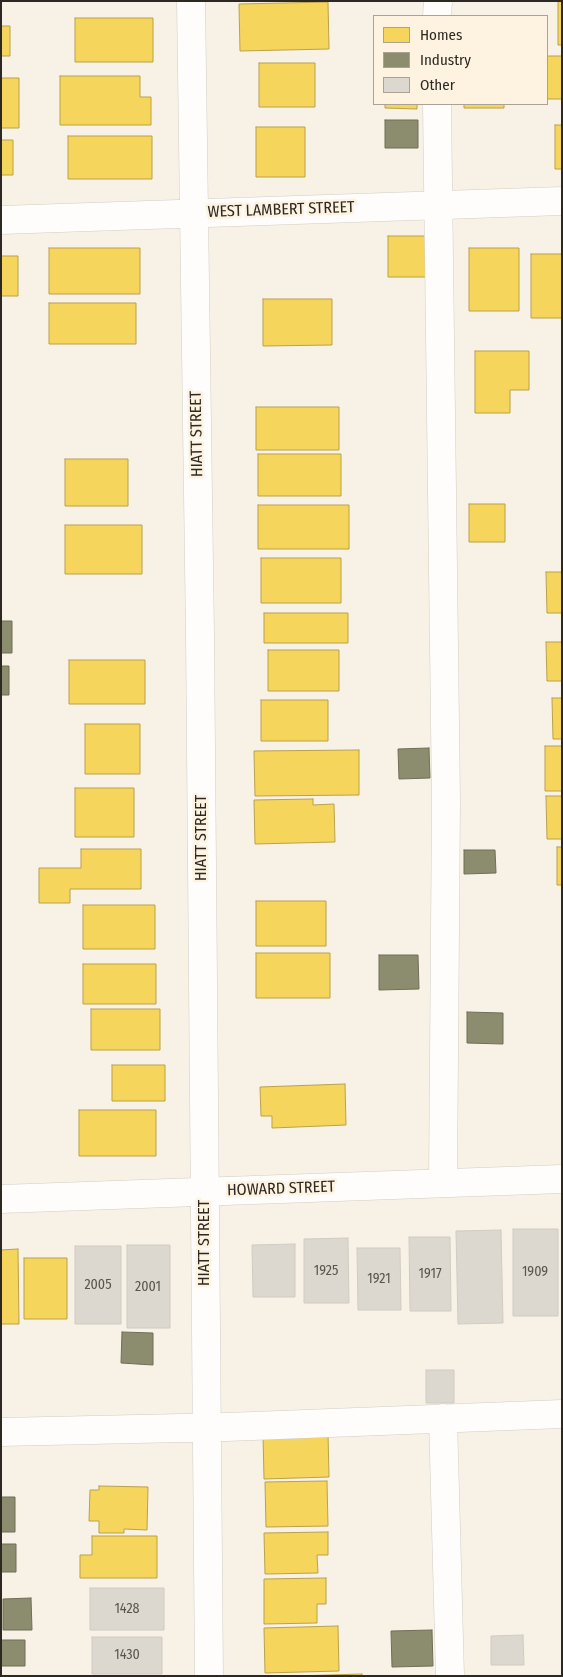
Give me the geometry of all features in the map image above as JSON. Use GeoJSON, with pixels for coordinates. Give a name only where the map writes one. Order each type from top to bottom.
{"type":"FeatureCollection","features":[{"type":"Feature","properties":{"kind":"street","name":"HIATT STREET"},"geometry":{"type":"LineString","coordinates":[[191,1],[200,635],[209,1676]]}},
{"type":"Feature","properties":{"kind":"street"},"geometry":{"type":"LineString","coordinates":[[437,15],[438,1]]}},
{"type":"Feature","properties":{"kind":"street"},"geometry":{"type":"LineString","coordinates":[[437,105],[446,802],[443,1183]]}},
{"type":"Feature","properties":{"kind":"street","name":"WEST LAMBERT STREET"},"geometry":{"type":"LineString","coordinates":[[1,220],[562,201]]}},
{"type":"Feature","properties":{"kind":"street","name":"HOWARD STREET"},"geometry":{"type":"LineString","coordinates":[[1,1199],[562,1179]]}},
{"type":"Feature","properties":{"kind":"street"},"geometry":{"type":"LineString","coordinates":[[1,1432],[207,1428],[562,1414]]}},
{"type":"Feature","properties":{"kind":"street"},"geometry":{"type":"LineString","coordinates":[[443,1418],[450,1676]]}},
{"type":"Feature","properties":{"kind":"building: Homes"},"geometry":{"type":"Polygon","coordinates":[[[558,1],[562,1],[562,45],[558,45],[558,1]]]}},
{"type":"Feature","properties":{"kind":"building: Homes"},"geometry":{"type":"Polygon","coordinates":[[[328,2],[329,49],[240,51],[239,4],[328,2]]]}},
{"type":"Feature","properties":{"kind":"building: Homes"},"geometry":{"type":"Polygon","coordinates":[[[75,18],[153,18],[153,62],[75,62],[75,18]]]}},
{"type":"Feature","properties":{"kind":"building: Homes"},"geometry":{"type":"Polygon","coordinates":[[[1,26],[10,26],[10,56],[1,56],[1,26]]]}},
{"type":"Feature","properties":{"kind":"building: Homes"},"geometry":{"type":"Polygon","coordinates":[[[548,56],[562,56],[562,99],[548,99],[548,56]]]}},
{"type":"Feature","properties":{"kind":"building: Homes"},"geometry":{"type":"Polygon","coordinates":[[[259,63],[315,63],[315,107],[259,107],[259,63]]]}},
{"type":"Feature","properties":{"kind":"building: Homes"},"geometry":{"type":"Polygon","coordinates":[[[60,76],[140,76],[140,97],[151,97],[151,125],[60,125],[60,76]]]}},
{"type":"Feature","properties":{"kind":"building: Homes"},"geometry":{"type":"Polygon","coordinates":[[[1,78],[19,78],[19,128],[1,128],[1,78]]]}},
{"type":"Feature","properties":{"kind":"building: Homes"},"geometry":{"type":"Polygon","coordinates":[[[385,105],[417,105],[417,109],[385,108],[385,105]]]}},
{"type":"Feature","properties":{"kind":"building: Homes"},"geometry":{"type":"Polygon","coordinates":[[[464,105],[504,105],[504,108],[464,108],[464,105]]]}},
{"type":"Feature","properties":{"kind":"building: Homes"},"geometry":{"type":"Polygon","coordinates":[[[555,125],[562,125],[562,169],[555,169],[555,125]]]}},
{"type":"Feature","properties":{"kind":"building: Homes"},"geometry":{"type":"Polygon","coordinates":[[[256,127],[305,127],[305,177],[256,177],[256,127]]]}},
{"type":"Feature","properties":{"kind":"building: Homes"},"geometry":{"type":"Polygon","coordinates":[[[68,136],[152,136],[152,179],[68,179],[68,136]]]}},
{"type":"Feature","properties":{"kind":"building: Homes"},"geometry":{"type":"Polygon","coordinates":[[[1,140],[13,140],[13,175],[1,175],[1,140]]]}},
{"type":"Feature","properties":{"kind":"building: Homes"},"geometry":{"type":"Polygon","coordinates":[[[388,236],[434,236],[434,277],[388,277],[388,236]]]}},
{"type":"Feature","properties":{"kind":"building: Homes"},"geometry":{"type":"Polygon","coordinates":[[[49,248],[140,248],[140,294],[49,294],[49,248]]]}},
{"type":"Feature","properties":{"kind":"building: Homes"},"geometry":{"type":"Polygon","coordinates":[[[469,248],[519,248],[519,311],[469,311],[469,248]]]}},
{"type":"Feature","properties":{"kind":"building: Homes"},"geometry":{"type":"Polygon","coordinates":[[[531,254],[562,254],[562,318],[531,318],[531,254]]]}},
{"type":"Feature","properties":{"kind":"building: Homes"},"geometry":{"type":"Polygon","coordinates":[[[1,256],[18,256],[18,296],[1,296],[1,256]]]}},
{"type":"Feature","properties":{"kind":"building: Homes"},"geometry":{"type":"Polygon","coordinates":[[[263,299],[332,299],[332,345],[263,346],[263,299]]]}},
{"type":"Feature","properties":{"kind":"building: Homes"},"geometry":{"type":"Polygon","coordinates":[[[49,303],[136,303],[136,344],[49,344],[49,303]]]}},
{"type":"Feature","properties":{"kind":"building: Homes"},"geometry":{"type":"Polygon","coordinates":[[[475,351],[529,351],[529,390],[510,390],[510,413],[475,413],[475,351]]]}},
{"type":"Feature","properties":{"kind":"building: Homes"},"geometry":{"type":"Polygon","coordinates":[[[256,407],[339,407],[339,450],[256,450],[256,407]]]}},
{"type":"Feature","properties":{"kind":"building: Homes"},"geometry":{"type":"Polygon","coordinates":[[[258,454],[341,454],[341,496],[258,496],[258,454]]]}},
{"type":"Feature","properties":{"kind":"building: Homes"},"geometry":{"type":"Polygon","coordinates":[[[65,459],[128,459],[128,506],[65,506],[65,459]]]}},
{"type":"Feature","properties":{"kind":"building: Homes"},"geometry":{"type":"Polygon","coordinates":[[[469,504],[505,504],[505,542],[469,542],[469,504]]]}},
{"type":"Feature","properties":{"kind":"building: Homes"},"geometry":{"type":"Polygon","coordinates":[[[258,505],[349,505],[349,549],[258,549],[258,505]]]}},
{"type":"Feature","properties":{"kind":"building: Homes"},"geometry":{"type":"Polygon","coordinates":[[[65,525],[142,525],[142,574],[65,574],[65,525]]]}},
{"type":"Feature","properties":{"kind":"building: Homes"},"geometry":{"type":"Polygon","coordinates":[[[261,558],[341,558],[341,603],[261,603],[261,558]]]}},
{"type":"Feature","properties":{"kind":"building: Homes"},"geometry":{"type":"Polygon","coordinates":[[[546,572],[562,572],[562,613],[547,613],[546,572]]]}},
{"type":"Feature","properties":{"kind":"building: Homes"},"geometry":{"type":"Polygon","coordinates":[[[264,613],[348,613],[348,643],[264,643],[264,613]]]}},
{"type":"Feature","properties":{"kind":"building: Homes"},"geometry":{"type":"Polygon","coordinates":[[[546,642],[562,642],[562,681],[547,681],[546,642]]]}},
{"type":"Feature","properties":{"kind":"building: Homes"},"geometry":{"type":"Polygon","coordinates":[[[268,650],[339,650],[339,691],[268,691],[268,650]]]}},
{"type":"Feature","properties":{"kind":"building: Homes"},"geometry":{"type":"Polygon","coordinates":[[[69,660],[145,660],[145,704],[69,704],[69,660]]]}},
{"type":"Feature","properties":{"kind":"building: Homes"},"geometry":{"type":"Polygon","coordinates":[[[552,698],[562,698],[562,739],[553,739],[552,698]]]}},
{"type":"Feature","properties":{"kind":"building: Homes"},"geometry":{"type":"Polygon","coordinates":[[[261,700],[328,700],[328,741],[261,741],[261,700]]]}},
{"type":"Feature","properties":{"kind":"building: Homes"},"geometry":{"type":"Polygon","coordinates":[[[85,724],[140,724],[140,774],[85,774],[85,724]]]}},
{"type":"Feature","properties":{"kind":"building: Homes"},"geometry":{"type":"Polygon","coordinates":[[[545,746],[562,746],[562,791],[545,791],[545,746]]]}},
{"type":"Feature","properties":{"kind":"building: Homes"},"geometry":{"type":"Polygon","coordinates":[[[359,750],[359,795],[255,796],[254,751],[359,750]]]}},
{"type":"Feature","properties":{"kind":"building: Homes"},"geometry":{"type":"Polygon","coordinates":[[[75,788],[134,788],[134,837],[75,837],[75,788]]]}},
{"type":"Feature","properties":{"kind":"building: Homes"},"geometry":{"type":"Polygon","coordinates":[[[546,796],[562,796],[562,839],[547,839],[546,796]]]}},
{"type":"Feature","properties":{"kind":"building: Homes"},"geometry":{"type":"Polygon","coordinates":[[[313,799],[313,805],[334,804],[335,842],[255,844],[254,800],[313,799]]]}},
{"type":"Feature","properties":{"kind":"building: Homes"},"geometry":{"type":"Polygon","coordinates":[[[557,847],[562,847],[562,885],[557,885],[557,847]]]}},
{"type":"Feature","properties":{"kind":"building: Homes"},"geometry":{"type":"Polygon","coordinates":[[[81,849],[141,849],[141,889],[70,889],[70,903],[39,903],[39,868],[81,868],[81,849]]]}},
{"type":"Feature","properties":{"kind":"building: Homes"},"geometry":{"type":"Polygon","coordinates":[[[256,901],[326,901],[326,946],[256,946],[256,901]]]}},
{"type":"Feature","properties":{"kind":"building: Homes"},"geometry":{"type":"Polygon","coordinates":[[[83,905],[155,905],[155,949],[83,949],[83,905]]]}},
{"type":"Feature","properties":{"kind":"building: Homes"},"geometry":{"type":"Polygon","coordinates":[[[256,953],[330,953],[330,998],[256,998],[256,953]]]}},
{"type":"Feature","properties":{"kind":"building: Homes"},"geometry":{"type":"Polygon","coordinates":[[[83,964],[156,964],[156,1004],[83,1004],[83,964]]]}},
{"type":"Feature","properties":{"kind":"building: Homes"},"geometry":{"type":"Polygon","coordinates":[[[91,1009],[160,1009],[160,1050],[91,1050],[91,1009]]]}},
{"type":"Feature","properties":{"kind":"building: Homes"},"geometry":{"type":"Polygon","coordinates":[[[112,1065],[165,1065],[165,1101],[112,1101],[112,1065]]]}},
{"type":"Feature","properties":{"kind":"building: Homes"},"geometry":{"type":"Polygon","coordinates":[[[345,1084],[346,1125],[272,1128],[272,1116],[261,1116],[260,1087],[345,1084]]]}},
{"type":"Feature","properties":{"kind":"building: Homes"},"geometry":{"type":"Polygon","coordinates":[[[79,1110],[156,1110],[156,1156],[79,1156],[79,1110]]]}},
{"type":"Feature","properties":{"kind":"building: Homes"},"geometry":{"type":"Polygon","coordinates":[[[18,1249],[19,1324],[1,1324],[1,1250],[18,1249]]]}},
{"type":"Feature","properties":{"kind":"building: Homes"},"geometry":{"type":"Polygon","coordinates":[[[24,1258],[67,1258],[67,1319],[24,1319],[24,1258]]]}},
{"type":"Feature","properties":{"kind":"building: Homes"},"geometry":{"type":"Polygon","coordinates":[[[328,1433],[329,1477],[264,1479],[263,1434],[328,1433]]]}},
{"type":"Feature","properties":{"kind":"building: Homes"},"geometry":{"type":"Polygon","coordinates":[[[327,1481],[328,1526],[266,1527],[265,1482],[327,1481]]]}},
{"type":"Feature","properties":{"kind":"building: Homes"},"geometry":{"type":"Polygon","coordinates":[[[99,1486],[148,1487],[147,1530],[124,1529],[124,1533],[99,1533],[99,1521],[89,1521],[90,1490],[99,1490],[99,1486]]]}},
{"type":"Feature","properties":{"kind":"building: Homes"},"geometry":{"type":"Polygon","coordinates":[[[328,1532],[328,1555],[317,1555],[318,1573],[265,1574],[264,1533],[328,1532]]]}},
{"type":"Feature","properties":{"kind":"building: Homes"},"geometry":{"type":"Polygon","coordinates":[[[92,1536],[157,1536],[157,1578],[80,1578],[80,1555],[92,1555],[92,1536]]]}},
{"type":"Feature","properties":{"kind":"building: Homes"},"geometry":{"type":"Polygon","coordinates":[[[326,1578],[326,1604],[317,1604],[317,1623],[264,1624],[264,1579],[326,1578]]]}},
{"type":"Feature","properties":{"kind":"building: Homes"},"geometry":{"type":"Polygon","coordinates":[[[338,1626],[339,1671],[265,1673],[264,1628],[338,1626]]]}},
{"type":"Feature","properties":{"kind":"building: Homes"},"geometry":{"type":"Polygon","coordinates":[[[362,1674],[362,1676],[295,1676],[362,1674]]]}},
{"type":"Feature","properties":{"kind":"building: Industry"},"geometry":{"type":"Polygon","coordinates":[[[385,120],[418,120],[418,148],[385,148],[385,120]]]}},
{"type":"Feature","properties":{"kind":"building: Industry"},"geometry":{"type":"Polygon","coordinates":[[[1,621],[12,621],[12,653],[1,653],[1,621]]]}},
{"type":"Feature","properties":{"kind":"building: Industry"},"geometry":{"type":"Polygon","coordinates":[[[1,666],[9,666],[9,695],[1,695],[1,666]]]}},
{"type":"Feature","properties":{"kind":"building: Industry"},"geometry":{"type":"Polygon","coordinates":[[[429,748],[430,778],[399,779],[398,749],[429,748]]]}},
{"type":"Feature","properties":{"kind":"building: Industry"},"geometry":{"type":"Polygon","coordinates":[[[464,850],[495,850],[496,873],[464,874],[464,850]]]}},
{"type":"Feature","properties":{"kind":"building: Industry"},"geometry":{"type":"Polygon","coordinates":[[[379,955],[418,955],[419,989],[379,990],[379,955]]]}},
{"type":"Feature","properties":{"kind":"building: Industry"},"geometry":{"type":"Polygon","coordinates":[[[467,1012],[503,1013],[503,1044],[467,1043],[467,1012]]]}},
{"type":"Feature","properties":{"kind":"building: Industry"},"geometry":{"type":"Polygon","coordinates":[[[122,1332],[153,1333],[153,1365],[121,1363],[122,1332]]]}},
{"type":"Feature","properties":{"kind":"building: Industry"},"geometry":{"type":"Polygon","coordinates":[[[1,1497],[15,1497],[15,1532],[1,1532],[1,1497]]]}},
{"type":"Feature","properties":{"kind":"building: Industry"},"geometry":{"type":"Polygon","coordinates":[[[1,1544],[16,1544],[16,1572],[1,1572],[1,1544]]]}},
{"type":"Feature","properties":{"kind":"building: Industry"},"geometry":{"type":"Polygon","coordinates":[[[31,1598],[32,1630],[3,1630],[3,1599],[31,1598]]]}},
{"type":"Feature","properties":{"kind":"building: Industry"},"geometry":{"type":"Polygon","coordinates":[[[432,1630],[433,1666],[392,1667],[391,1631],[432,1630]]]}},
{"type":"Feature","properties":{"kind":"building: Industry"},"geometry":{"type":"Polygon","coordinates":[[[1,1640],[25,1640],[25,1666],[1,1666],[1,1640]]]}},
{"type":"Feature","properties":{"kind":"building: Other"},"geometry":{"type":"Polygon","coordinates":[[[513,1229],[558,1229],[558,1316],[513,1316],[513,1229]]]}},
{"type":"Feature","properties":{"kind":"building: Other"},"geometry":{"type":"Polygon","coordinates":[[[501,1230],[503,1323],[458,1324],[456,1231],[501,1230]]]}},
{"type":"Feature","properties":{"kind":"building: Other"},"geometry":{"type":"Polygon","coordinates":[[[409,1237],[450,1237],[451,1311],[410,1311],[409,1237]]]}},
{"type":"Feature","properties":{"kind":"building: Other"},"geometry":{"type":"Polygon","coordinates":[[[348,1238],[349,1303],[304,1303],[304,1239],[348,1238]]]}},
{"type":"Feature","properties":{"kind":"building: Other"},"geometry":{"type":"Polygon","coordinates":[[[295,1244],[295,1297],[253,1297],[252,1245],[295,1244]]]}},
{"type":"Feature","properties":{"kind":"building: Other"},"geometry":{"type":"Polygon","coordinates":[[[127,1245],[170,1245],[170,1328],[127,1328],[127,1245]]]}},
{"type":"Feature","properties":{"kind":"building: Other"},"geometry":{"type":"Polygon","coordinates":[[[75,1246],[121,1246],[121,1324],[75,1324],[75,1246]]]}},
{"type":"Feature","properties":{"kind":"building: Other"},"geometry":{"type":"Polygon","coordinates":[[[357,1248],[400,1248],[401,1310],[358,1310],[357,1248]]]}},
{"type":"Feature","properties":{"kind":"building: Other"},"geometry":{"type":"Polygon","coordinates":[[[426,1370],[454,1370],[454,1403],[426,1403],[426,1370]]]}},
{"type":"Feature","properties":{"kind":"building: Other"},"geometry":{"type":"Polygon","coordinates":[[[90,1588],[164,1588],[164,1630],[90,1630],[90,1588]]]}},
{"type":"Feature","properties":{"kind":"building: Other"},"geometry":{"type":"Polygon","coordinates":[[[523,1635],[524,1665],[491,1665],[491,1636],[523,1635]]]}},
{"type":"Feature","properties":{"kind":"building: Other"},"geometry":{"type":"Polygon","coordinates":[[[92,1637],[162,1637],[162,1674],[92,1674],[92,1637]]]}}]}
